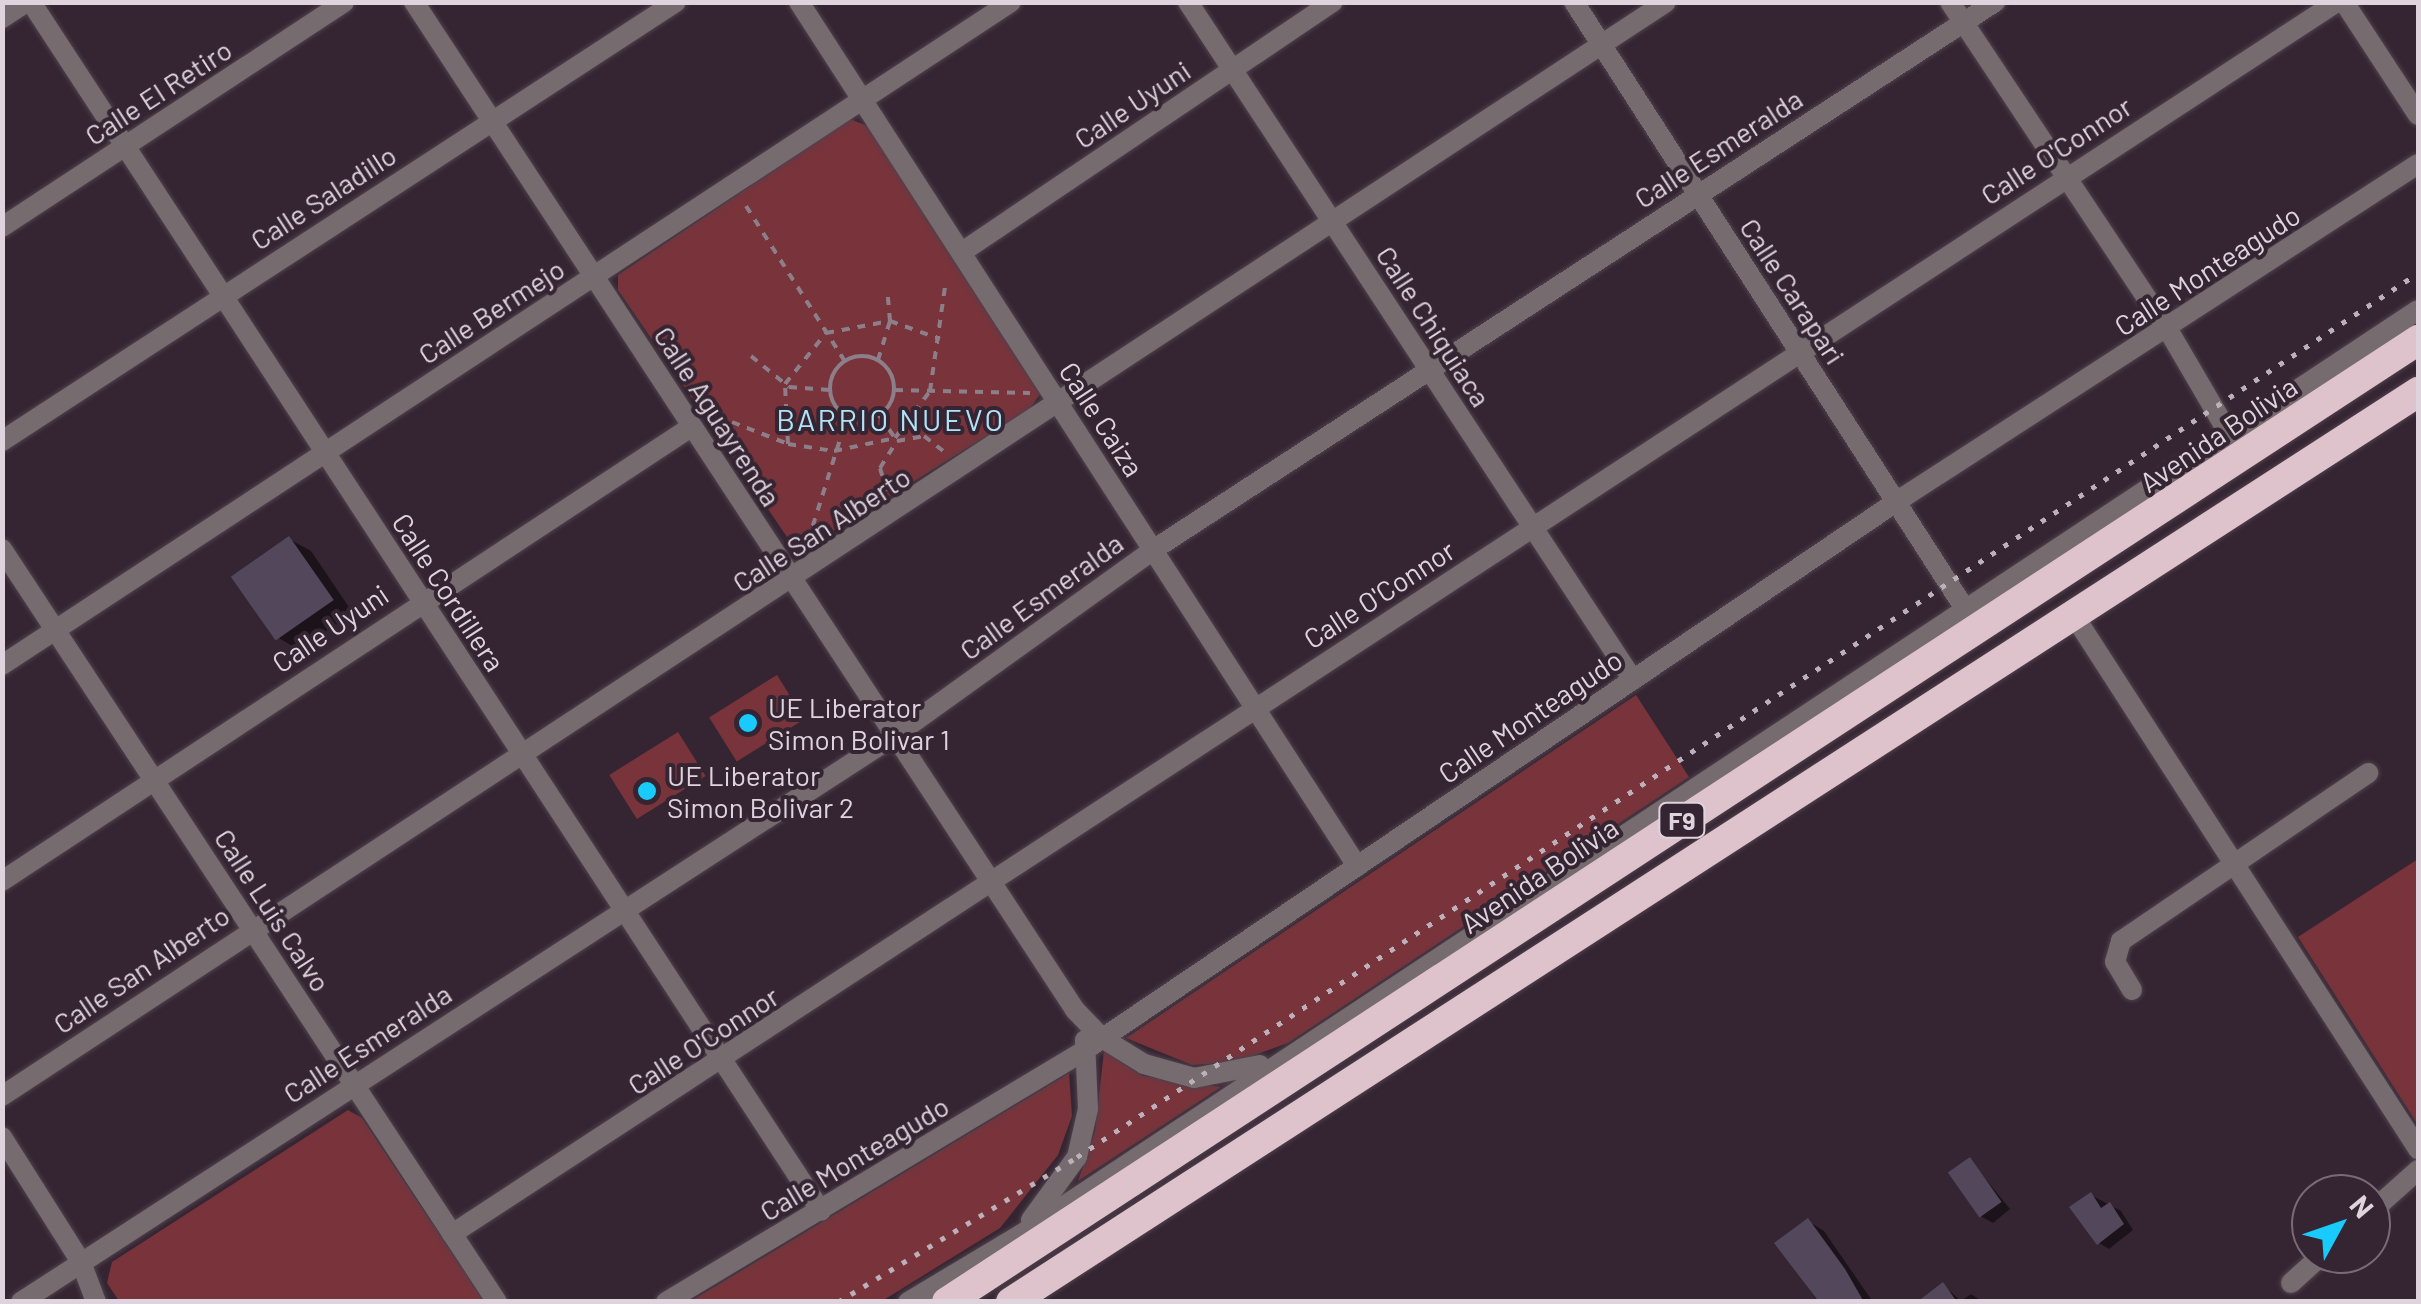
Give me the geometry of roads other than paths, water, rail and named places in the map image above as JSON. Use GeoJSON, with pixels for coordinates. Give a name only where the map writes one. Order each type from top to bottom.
{"type":"FeatureCollection","features":[{"type":"Feature","properties":{"kind":"highway","name":"Avenida Bolivia"},"geometry":{"type":"LineString","coordinates":[[947,1302],[2237,447],[2418,340]]}},
{"type":"Feature","properties":{"kind":"highway","name":"F9"},"geometry":{"type":"LineString","coordinates":[[1011,1302],[2418,392]]}},
{"type":"Feature","properties":{"kind":"street"},"geometry":{"type":"LineString","coordinates":[[2,18],[29,2]]}},
{"type":"Feature","properties":{"kind":"street","name":"Calle Cordillera"},"geometry":{"type":"LineString","coordinates":[[29,2],[821,1211]]}},
{"type":"Feature","properties":{"kind":"street","name":"Calle El Retiro"},"geometry":{"type":"LineString","coordinates":[[2,226],[344,2]]}},
{"type":"Feature","properties":{"kind":"street","name":"Calle Aguayrenda"},"geometry":{"type":"LineString","coordinates":[[414,2],[994,882],[1095,1043],[1144,1064],[1194,1078],[1238,1073],[1296,1051]]}},
{"type":"Feature","properties":{"kind":"street","name":"Calle Saladillo"},"geometry":{"type":"LineString","coordinates":[[2,441],[676,2]]}},
{"type":"Feature","properties":{"kind":"street","name":"Calle Caiza"},"geometry":{"type":"LineString","coordinates":[[798,2],[1258,707],[1357,866]]}},
{"type":"Feature","properties":{"kind":"street","name":"Calle Bermejo"},"geometry":{"type":"LineString","coordinates":[[2,666],[1011,2]]}},
{"type":"Feature","properties":{"kind":"street","name":"Calle Chiquiaca"},"geometry":{"type":"LineString","coordinates":[[1188,2],[1634,680]]}},
{"type":"Feature","properties":{"kind":"street","name":"Calle Uyuni"},"geometry":{"type":"LineString","coordinates":[[962,252],[1332,2]]}},
{"type":"Feature","properties":{"kind":"street","name":"Calle Carapari"},"geometry":{"type":"LineString","coordinates":[[1574,2],[1965,609]]}},
{"type":"Feature","properties":{"kind":"street","name":"Calle San Alberto"},"geometry":{"type":"LineString","coordinates":[[2,1096],[252,928],[794,581],[1666,2]]}},
{"type":"Feature","properties":{"kind":"street"},"geometry":{"type":"LineString","coordinates":[[1950,2],[2168,328],[2237,447]]}},
{"type":"Feature","properties":{"kind":"street","name":"Calle Esmeralda"},"geometry":{"type":"LineString","coordinates":[[20,1302],[622,907],[897,734],[1153,550],[1995,2]]}},
{"type":"Feature","properties":{"kind":"street"},"geometry":{"type":"LineString","coordinates":[[2340,2],[2418,115]]}},
{"type":"Feature","properties":{"kind":"street","name":"Calle O'Connor"},"geometry":{"type":"LineString","coordinates":[[452,1234],[721,1062],[2064,176],[2340,2]]}},
{"type":"Feature","properties":{"kind":"street","name":"Calle Monteagudo"},"geometry":{"type":"LineString","coordinates":[[666,1302],[1095,1043],[1896,502],[2418,164]]}},
{"type":"Feature","properties":{"kind":"street"},"geometry":{"type":"LineString","coordinates":[[908,1302],[1020,1234],[1965,609],[2237,447],[2418,310]]}},
{"type":"Feature","properties":{"kind":"street","name":"Calle Uyuni"},"geometry":{"type":"LineString","coordinates":[[2,881],[421,600],[691,427]]}},
{"type":"Feature","properties":{"kind":"street","name":"Calle Luis Calvo"},"geometry":{"type":"LineString","coordinates":[[2,549],[497,1302]]}},
{"type":"Feature","properties":{"kind":"street"},"geometry":{"type":"LineString","coordinates":[[2072,614],[2418,1150]]}},
{"type":"Feature","properties":{"kind":"street"},"geometry":{"type":"LineString","coordinates":[[2132,990],[2115,962],[2121,941],[2368,772]]}},
{"type":"Feature","properties":{"kind":"street"},"geometry":{"type":"LineString","coordinates":[[988,1277],[1077,1156],[1088,1109],[1095,1043]]}},
{"type":"Feature","properties":{"kind":"street"},"geometry":{"type":"LineString","coordinates":[[2,1137],[81,1262],[96,1302]]}},
{"type":"Feature","properties":{"kind":"street"},"geometry":{"type":"LineString","coordinates":[[2391,1194],[2418,1170]]}},
{"type":"Feature","properties":{"kind":"street"},"geometry":{"type":"LineString","coordinates":[[2291,1282],[2300,1274]]}},
{"type":"Feature","properties":{"kind":"railway"},"geometry":{"type":"LineString","coordinates":[[838,1302],[1077,1157],[2418,273]]}},
{"type":"Feature","properties":{"kind":"place","name":"UE Liberator Simon Bolivar 1"},"geometry":{"type":"Point","coordinates":[748,723]}},
{"type":"Feature","properties":{"kind":"place","name":"UE Liberator Simon Bolivar 2"},"geometry":{"type":"Point","coordinates":[647,791]}},
{"type":"Feature","properties":{"kind":"district","name":"BARRIO NUEVO"},"geometry":{"type":"Point","coordinates":[891,419]}}]}
